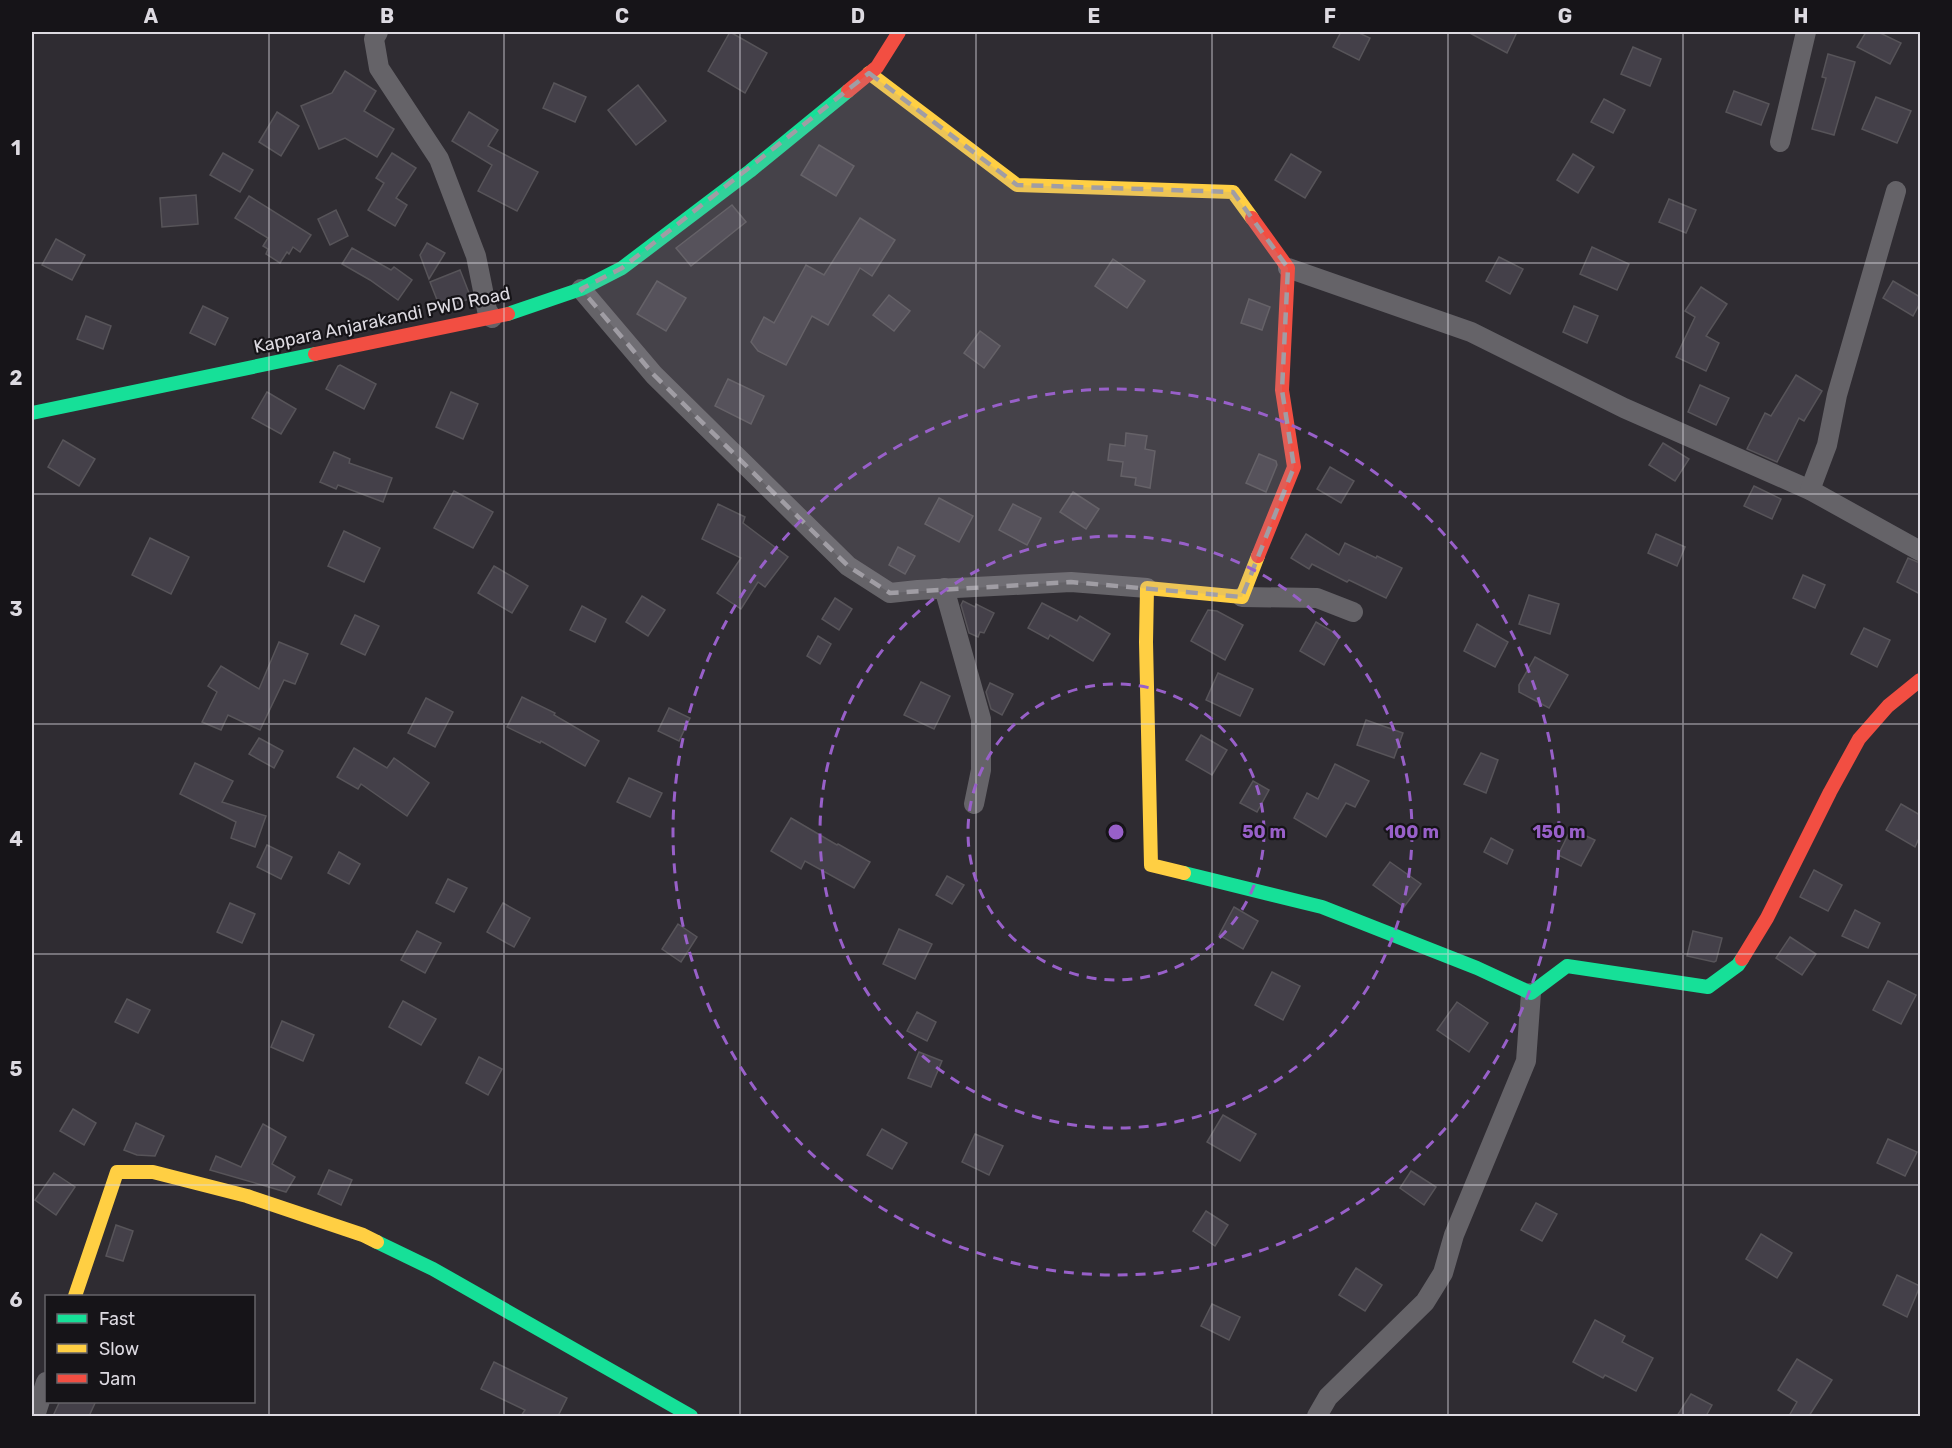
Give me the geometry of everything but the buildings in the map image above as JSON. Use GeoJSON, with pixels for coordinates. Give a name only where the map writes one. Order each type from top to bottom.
{"type":"FeatureCollection","features":[{"type":"Feature","properties":{"kind":"street"},"geometry":{"type":"LineString","coordinates":[[378,32],[374,39],[379,68],[439,159],[476,256],[487,310],[492,318]]}},
{"type":"Feature","properties":{"kind":"street","name":"Kappara Anjarakandi PWD Road"},"geometry":{"type":"LineString","coordinates":[[32,413],[197,377],[503,316],[581,288],[622,268],[750,171],[877,67],[899,32]]}},
{"type":"Feature","properties":{"kind":"street"},"geometry":{"type":"LineString","coordinates":[[1780,142],[1806,32]]}},
{"type":"Feature","properties":{"kind":"street"},"geometry":{"type":"LineString","coordinates":[[869,74],[1017,185],[1233,192],[1288,268],[1472,332],[1624,408],[1810,490],[1920,551]]}},
{"type":"Feature","properties":{"kind":"street"},"geometry":{"type":"LineString","coordinates":[[1810,490],[1827,445],[1838,395],[1896,191]]}},
{"type":"Feature","properties":{"kind":"street"},"geometry":{"type":"LineString","coordinates":[[1242,597],[1294,467],[1282,390],[1288,268]]}},
{"type":"Feature","properties":{"kind":"street"},"geometry":{"type":"LineString","coordinates":[[581,288],[654,375],[848,566],[890,593],[1071,582],[1242,597],[1317,598],[1353,612]]}},
{"type":"Feature","properties":{"kind":"street"},"geometry":{"type":"LineString","coordinates":[[944,588],[981,720],[981,770],[974,804]]}},
{"type":"Feature","properties":{"kind":"street"},"geometry":{"type":"LineString","coordinates":[[1147,588],[1151,865],[1322,907],[1477,968],[1531,993]]}},
{"type":"Feature","properties":{"kind":"street"},"geometry":{"type":"LineString","coordinates":[[1317,1416],[1328,1397],[1425,1302],[1443,1273],[1454,1235],[1526,1061],[1531,993],[1567,966],[1708,987],[1738,965],[1767,918],[1859,739],[1888,706],[1920,680]]}},
{"type":"Feature","properties":{"kind":"street"},"geometry":{"type":"LineString","coordinates":[[75,1295],[117,1172],[153,1172],[247,1196],[363,1235],[433,1269],[691,1416]]}},
{"type":"Feature","properties":{"kind":"street"},"geometry":{"type":"LineString","coordinates":[[35,1416],[45,1385]]}},
{"type":"Feature","properties":{"kind":"highlighted area"},"geometry":{"type":"Polygon","coordinates":[[[869,73],[1017,185],[1233,192],[1288,268],[1282,390],[1294,467],[1242,597],[1071,582],[890,593],[848,566],[654,375],[581,289],[622,268],[869,73]]]}},
{"type":"Feature","properties":{"kind":"traffic: fast"},"geometry":{"type":"LineString","coordinates":[[508,314],[581,289],[622,268],[750,171],[848,91]]}},
{"type":"Feature","properties":{"kind":"traffic: fast"},"geometry":{"type":"LineString","coordinates":[[32,413],[315,354]]}},
{"type":"Feature","properties":{"kind":"traffic: fast"},"geometry":{"type":"LineString","coordinates":[[1184,873],[1322,907],[1477,968],[1531,993],[1567,966],[1708,987],[1738,965],[1742,959]]}},
{"type":"Feature","properties":{"kind":"traffic: fast"},"geometry":{"type":"LineString","coordinates":[[377,1242],[433,1269],[691,1416]]}},
{"type":"Feature","properties":{"kind":"traffic: slow"},"geometry":{"type":"LineString","coordinates":[[869,73],[1017,185],[1233,192],[1252,218]]}},
{"type":"Feature","properties":{"kind":"traffic: slow"},"geometry":{"type":"LineString","coordinates":[[1184,873],[1151,865],[1147,588],[1242,597],[1258,556]]}},
{"type":"Feature","properties":{"kind":"traffic: slow"},"geometry":{"type":"LineString","coordinates":[[75,1295],[117,1172],[153,1172],[247,1196],[363,1235],[377,1242]]}},
{"type":"Feature","properties":{"kind":"traffic: jam"},"geometry":{"type":"LineString","coordinates":[[848,91],[877,67],[899,32]]}},
{"type":"Feature","properties":{"kind":"traffic: jam"},"geometry":{"type":"LineString","coordinates":[[1252,218],[1288,268],[1282,390],[1294,467],[1258,556]]}},
{"type":"Feature","properties":{"kind":"traffic: jam"},"geometry":{"type":"LineString","coordinates":[[315,354],[508,314]]}},
{"type":"Feature","properties":{"kind":"traffic: jam"},"geometry":{"type":"LineString","coordinates":[[1742,959],[1767,918],[1859,739],[1888,706],[1920,680]]}}]}
